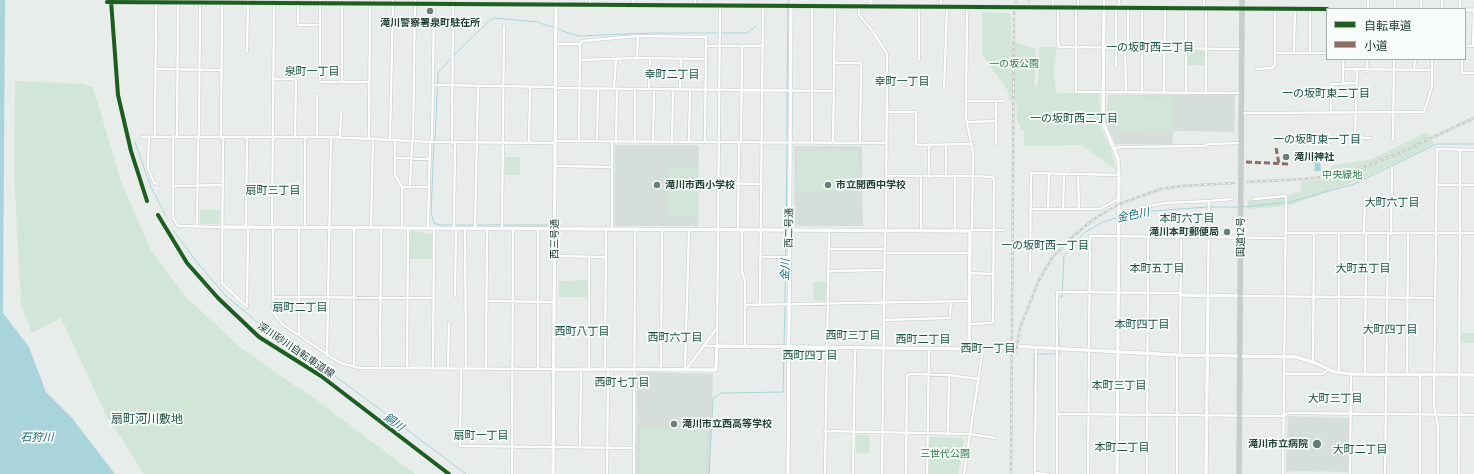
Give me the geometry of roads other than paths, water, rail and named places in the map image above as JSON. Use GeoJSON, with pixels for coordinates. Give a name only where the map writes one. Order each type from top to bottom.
{"type":"FeatureCollection","features":[{"type":"Feature","properties":{"kind":"highway","name":"国道12号"},"geometry":{"type":"LineString","coordinates":[[1239,474],[1242,0]]}},
{"type":"Feature","properties":{"kind":"street"},"geometry":{"type":"LineString","coordinates":[[695,0],[695,5]]}},
{"type":"Feature","properties":{"kind":"street"},"geometry":{"type":"LineString","coordinates":[[728,0],[728,5]]}},
{"type":"Feature","properties":{"kind":"street"},"geometry":{"type":"LineString","coordinates":[[871,0],[871,6]]}},
{"type":"Feature","properties":{"kind":"street"},"geometry":{"type":"LineString","coordinates":[[941,0],[941,7]]}},
{"type":"Feature","properties":{"kind":"street"},"geometry":{"type":"LineString","coordinates":[[1053,0],[1053,7]]}},
{"type":"Feature","properties":{"kind":"street"},"geometry":{"type":"LineString","coordinates":[[1078,0],[1075,47],[1076,92],[1242,93]]}},
{"type":"Feature","properties":{"kind":"street"},"geometry":{"type":"LineString","coordinates":[[1104,0],[1103,122],[1118,159],[1119,175],[1117,474]]}},
{"type":"Feature","properties":{"kind":"street"},"geometry":{"type":"LineString","coordinates":[[1116,66],[1115,47],[1117,8],[1119,0]]}},
{"type":"Feature","properties":{"kind":"street"},"geometry":{"type":"LineString","coordinates":[[1204,0],[1206,93]]}},
{"type":"Feature","properties":{"kind":"street"},"geometry":{"type":"LineString","coordinates":[[107,2],[248,1],[298,3],[320,1],[370,3],[393,1],[454,4],[516,2],[546,2],[556,4],[568,2],[633,2],[763,6],[1326,9]]}},
{"type":"Feature","properties":{"kind":"street"},"geometry":{"type":"LineString","coordinates":[[247,51],[248,1]]}},
{"type":"Feature","properties":{"kind":"street"},"geometry":{"type":"LineString","coordinates":[[320,1],[320,82],[369,82]]}},
{"type":"Feature","properties":{"kind":"street"},"geometry":{"type":"LineString","coordinates":[[390,140],[393,1]]}},
{"type":"Feature","properties":{"kind":"street"},"geometry":{"type":"LineString","coordinates":[[155,136],[156,2]]}},
{"type":"Feature","properties":{"kind":"street"},"geometry":{"type":"LineString","coordinates":[[178,2],[178,136]]}},
{"type":"Feature","properties":{"kind":"street"},"geometry":{"type":"LineString","coordinates":[[197,227],[200,2]]}},
{"type":"Feature","properties":{"kind":"street"},"geometry":{"type":"LineString","coordinates":[[224,2],[221,70],[223,185],[222,282],[247,307],[247,137]]}},
{"type":"Feature","properties":{"kind":"street"},"geometry":{"type":"LineString","coordinates":[[276,2],[273,137],[273,308],[278,320],[327,356],[340,363],[354,367],[606,370],[715,370],[716,368],[720,5]]}},
{"type":"Feature","properties":{"kind":"street"},"geometry":{"type":"LineString","coordinates":[[342,82],[343,2]]}},
{"type":"Feature","properties":{"kind":"street"},"geometry":{"type":"LineString","coordinates":[[410,187],[413,141],[415,2]]}},
{"type":"Feature","properties":{"kind":"street"},"geometry":{"type":"LineString","coordinates":[[428,228],[428,187],[434,85],[436,2]]}},
{"type":"Feature","properties":{"kind":"street"},"geometry":{"type":"LineString","coordinates":[[298,3],[298,25],[320,25]]}},
{"type":"Feature","properties":{"kind":"street"},"geometry":{"type":"LineString","coordinates":[[369,138],[370,3]]}},
{"type":"Feature","properties":{"kind":"street"},"geometry":{"type":"LineString","coordinates":[[454,4],[452,86],[455,295]]}},
{"type":"Feature","properties":{"kind":"street","name":"西三号通"},"geometry":{"type":"LineString","coordinates":[[553,474],[556,4]]}},
{"type":"Feature","properties":{"kind":"street"},"geometry":{"type":"LineString","coordinates":[[760,305],[763,6]]}},
{"type":"Feature","properties":{"kind":"street","name":"西二号通"},"geometry":{"type":"LineString","coordinates":[[788,474],[791,6]]}},
{"type":"Feature","properties":{"kind":"street"},"geometry":{"type":"LineString","coordinates":[[812,6],[812,142]]}},
{"type":"Feature","properties":{"kind":"street"},"geometry":{"type":"LineString","coordinates":[[833,143],[835,6]]}},
{"type":"Feature","properties":{"kind":"street"},"geometry":{"type":"LineString","coordinates":[[859,6],[859,15],[872,30],[887,54],[882,474]]}},
{"type":"Feature","properties":{"kind":"street"},"geometry":{"type":"LineString","coordinates":[[919,7],[919,59]]}},
{"type":"Feature","properties":{"kind":"street"},"geometry":{"type":"LineString","coordinates":[[944,90],[947,7]]}},
{"type":"Feature","properties":{"kind":"street"},"geometry":{"type":"LineString","coordinates":[[967,7],[966,122],[972,144],[973,176],[969,273],[969,348]]}},
{"type":"Feature","properties":{"kind":"street"},"geometry":{"type":"LineString","coordinates":[[1058,7],[1059,46],[1104,48],[1242,49]]}},
{"type":"Feature","properties":{"kind":"street"},"geometry":{"type":"LineString","coordinates":[[1126,92],[1128,8]]}},
{"type":"Feature","properties":{"kind":"street"},"geometry":{"type":"LineString","coordinates":[[1142,8],[1142,92]]}},
{"type":"Feature","properties":{"kind":"street"},"geometry":{"type":"LineString","coordinates":[[1164,92],[1165,8]]}},
{"type":"Feature","properties":{"kind":"street"},"geometry":{"type":"LineString","coordinates":[[1186,8],[1186,92]]}},
{"type":"Feature","properties":{"kind":"street"},"geometry":{"type":"LineString","coordinates":[[1257,69],[1272,68],[1275,66],[1275,9]]}},
{"type":"Feature","properties":{"kind":"street"},"geometry":{"type":"LineString","coordinates":[[1294,9],[1294,53]]}},
{"type":"Feature","properties":{"kind":"street"},"geometry":{"type":"LineString","coordinates":[[1310,9],[1310,53]]}},
{"type":"Feature","properties":{"kind":"street"},"geometry":{"type":"LineString","coordinates":[[1466,46],[1473,46],[1474,10]]}},
{"type":"Feature","properties":{"kind":"street"},"geometry":{"type":"LineString","coordinates":[[502,229],[504,27]]}},
{"type":"Feature","properties":{"kind":"street"},"geometry":{"type":"LineString","coordinates":[[637,58],[638,36]]}},
{"type":"Feature","properties":{"kind":"street"},"geometry":{"type":"LineString","coordinates":[[579,141],[580,44],[582,40],[638,36],[706,37],[705,142]]}},
{"type":"Feature","properties":{"kind":"street"},"geometry":{"type":"LineString","coordinates":[[556,44],[580,44]]}},
{"type":"Feature","properties":{"kind":"street"},"geometry":{"type":"LineString","coordinates":[[707,46],[762,46]]}},
{"type":"Feature","properties":{"kind":"street"},"geometry":{"type":"LineString","coordinates":[[742,46],[742,91],[738,183],[742,272],[745,280],[746,346]]}},
{"type":"Feature","properties":{"kind":"street"},"geometry":{"type":"LineString","coordinates":[[1276,53],[1326,53]]}},
{"type":"Feature","properties":{"kind":"street"},"geometry":{"type":"LineString","coordinates":[[580,60],[637,58],[706,59]]}},
{"type":"Feature","properties":{"kind":"street"},"geometry":{"type":"LineString","coordinates":[[649,90],[650,58]]}},
{"type":"Feature","properties":{"kind":"street"},"geometry":{"type":"LineString","coordinates":[[680,90],[681,58]]}},
{"type":"Feature","properties":{"kind":"street"},"geometry":{"type":"LineString","coordinates":[[612,229],[612,167],[616,59]]}},
{"type":"Feature","properties":{"kind":"street"},"geometry":{"type":"LineString","coordinates":[[1343,60],[1343,83]]}},
{"type":"Feature","properties":{"kind":"street"},"geometry":{"type":"LineString","coordinates":[[1367,60],[1367,71]]}},
{"type":"Feature","properties":{"kind":"street"},"geometry":{"type":"LineString","coordinates":[[1393,140],[1394,60]]}},
{"type":"Feature","properties":{"kind":"street"},"geometry":{"type":"LineString","coordinates":[[1414,70],[1415,60]]}},
{"type":"Feature","properties":{"kind":"street"},"geometry":{"type":"LineString","coordinates":[[1242,113],[1426,111],[1432,86],[1432,60]]}},
{"type":"Feature","properties":{"kind":"street"},"geometry":{"type":"LineString","coordinates":[[1462,60],[1462,73],[1474,73]]}},
{"type":"Feature","properties":{"kind":"street"},"geometry":{"type":"LineString","coordinates":[[834,63],[861,63],[860,143]]}},
{"type":"Feature","properties":{"kind":"street"},"geometry":{"type":"LineString","coordinates":[[155,69],[221,70]]}},
{"type":"Feature","properties":{"kind":"street"},"geometry":{"type":"LineString","coordinates":[[1343,69],[1367,71],[1432,70]]}},
{"type":"Feature","properties":{"kind":"street"},"geometry":{"type":"LineString","coordinates":[[1357,70],[1356,137],[1370,138]]}},
{"type":"Feature","properties":{"kind":"street"},"geometry":{"type":"LineString","coordinates":[[274,79],[294,79],[296,81],[295,137]]}},
{"type":"Feature","properties":{"kind":"street"},"geometry":{"type":"LineString","coordinates":[[1331,112],[1331,84],[1356,83]]}},
{"type":"Feature","properties":{"kind":"street"},"geometry":{"type":"LineString","coordinates":[[434,85],[649,90],[833,91]]}},
{"type":"Feature","properties":{"kind":"street"},"geometry":{"type":"LineString","coordinates":[[475,229],[478,86]]}},
{"type":"Feature","properties":{"kind":"street"},"geometry":{"type":"LineString","coordinates":[[529,143],[530,87]]}},
{"type":"Feature","properties":{"kind":"street"},"geometry":{"type":"LineString","coordinates":[[597,141],[598,88]]}},
{"type":"Feature","properties":{"kind":"street"},"geometry":{"type":"LineString","coordinates":[[635,89],[635,142]]}},
{"type":"Feature","properties":{"kind":"street"},"geometry":{"type":"LineString","coordinates":[[653,142],[654,90]]}},
{"type":"Feature","properties":{"kind":"street"},"geometry":{"type":"LineString","coordinates":[[672,142],[673,90]]}},
{"type":"Feature","properties":{"kind":"street"},"geometry":{"type":"LineString","coordinates":[[689,142],[690,90]]}},
{"type":"Feature","properties":{"kind":"street"},"geometry":{"type":"LineString","coordinates":[[317,95],[317,137]]}},
{"type":"Feature","properties":{"kind":"street"},"geometry":{"type":"LineString","coordinates":[[967,101],[1004,101]]}},
{"type":"Feature","properties":{"kind":"street"},"geometry":{"type":"LineString","coordinates":[[996,101],[996,143]]}},
{"type":"Feature","properties":{"kind":"street"},"geometry":{"type":"LineString","coordinates":[[340,137],[341,112]]}},
{"type":"Feature","properties":{"kind":"street"},"geometry":{"type":"LineString","coordinates":[[886,112],[916,112],[916,144],[972,144]]}},
{"type":"Feature","properties":{"kind":"street"},"geometry":{"type":"LineString","coordinates":[[966,122],[996,121]]}},
{"type":"Feature","properties":{"kind":"street"},"geometry":{"type":"LineString","coordinates":[[149,136],[148,168],[154,183],[158,184]]}},
{"type":"Feature","properties":{"kind":"street"},"geometry":{"type":"LineString","coordinates":[[173,136],[173,218],[178,226],[455,229],[1004,230]]}},
{"type":"Feature","properties":{"kind":"street"},"geometry":{"type":"LineString","coordinates":[[142,137],[340,137],[476,143],[597,141],[886,143]]}},
{"type":"Feature","properties":{"kind":"street"},"geometry":{"type":"LineString","coordinates":[[305,227],[306,137]]}},
{"type":"Feature","properties":{"kind":"street"},"geometry":{"type":"LineString","coordinates":[[327,356],[328,227],[331,137]]}},
{"type":"Feature","properties":{"kind":"street"},"geometry":{"type":"LineString","coordinates":[[371,228],[373,138]]}},
{"type":"Feature","properties":{"kind":"street"},"geometry":{"type":"LineString","coordinates":[[395,140],[395,176],[402,187],[402,228]]}},
{"type":"Feature","properties":{"kind":"street"},"geometry":{"type":"LineString","coordinates":[[1114,149],[1120,147],[1204,146],[1208,144],[1241,143]]}},
{"type":"Feature","properties":{"kind":"street"},"geometry":{"type":"LineString","coordinates":[[929,144],[929,177]]}},
{"type":"Feature","properties":{"kind":"street"},"geometry":{"type":"LineString","coordinates":[[946,144],[946,177]]}},
{"type":"Feature","properties":{"kind":"street"},"geometry":{"type":"LineString","coordinates":[[1438,474],[1438,427],[1434,404],[1434,233],[1436,229],[1437,149],[1474,150]]}},
{"type":"Feature","properties":{"kind":"street"},"geometry":{"type":"LineString","coordinates":[[1459,474],[1458,375],[1460,150]]}},
{"type":"Feature","properties":{"kind":"street"},"geometry":{"type":"LineString","coordinates":[[395,158],[429,159]]}},
{"type":"Feature","properties":{"kind":"street"},"geometry":{"type":"LineString","coordinates":[[556,166],[612,167]]}},
{"type":"Feature","properties":{"kind":"street"},"geometry":{"type":"LineString","coordinates":[[1385,474],[1387,298],[1392,167]]}},
{"type":"Feature","properties":{"kind":"street"},"geometry":{"type":"LineString","coordinates":[[1030,272],[1030,174],[1119,175]]}},
{"type":"Feature","properties":{"kind":"street"},"geometry":{"type":"LineString","coordinates":[[1048,209],[1049,174]]}},
{"type":"Feature","properties":{"kind":"street"},"geometry":{"type":"LineString","coordinates":[[1063,209],[1064,174]]}},
{"type":"Feature","properties":{"kind":"street"},"geometry":{"type":"LineString","coordinates":[[1078,174],[1079,209]]}},
{"type":"Feature","properties":{"kind":"street"},"geometry":{"type":"LineString","coordinates":[[886,176],[973,176],[992,177],[994,179],[993,322],[969,324]]}},
{"type":"Feature","properties":{"kind":"street"},"geometry":{"type":"LineString","coordinates":[[955,176],[955,230]]}},
{"type":"Feature","properties":{"kind":"street"},"geometry":{"type":"LineString","coordinates":[[921,177],[921,230]]}},
{"type":"Feature","properties":{"kind":"street"},"geometry":{"type":"LineString","coordinates":[[718,183],[761,184]]}},
{"type":"Feature","properties":{"kind":"street"},"geometry":{"type":"LineString","coordinates":[[173,186],[223,185]]}},
{"type":"Feature","properties":{"kind":"street"},"geometry":{"type":"LineString","coordinates":[[1436,185],[1474,185]]}},
{"type":"Feature","properties":{"kind":"street"},"geometry":{"type":"LineString","coordinates":[[402,187],[428,187]]}},
{"type":"Feature","properties":{"kind":"street"},"geometry":{"type":"LineString","coordinates":[[1254,200],[1286,196],[1283,474]]}},
{"type":"Feature","properties":{"kind":"street"},"geometry":{"type":"LineString","coordinates":[[1365,198],[1365,374]]}},
{"type":"Feature","properties":{"kind":"street"},"geometry":{"type":"LineString","coordinates":[[1030,209],[1100,209],[1119,199]]}},
{"type":"Feature","properties":{"kind":"street"},"geometry":{"type":"LineString","coordinates":[[1119,213],[1164,203],[1232,199]]}},
{"type":"Feature","properties":{"kind":"street"},"geometry":{"type":"LineString","coordinates":[[1206,474],[1209,201]]}},
{"type":"Feature","properties":{"kind":"street"},"geometry":{"type":"LineString","coordinates":[[299,336],[300,227]]}},
{"type":"Feature","properties":{"kind":"street"},"geometry":{"type":"LineString","coordinates":[[354,227],[354,367]]}},
{"type":"Feature","properties":{"kind":"street"},"geometry":{"type":"LineString","coordinates":[[380,368],[381,228]]}},
{"type":"Feature","properties":{"kind":"street"},"geometry":{"type":"LineString","coordinates":[[407,368],[406,298],[408,228]]}},
{"type":"Feature","properties":{"kind":"street"},"geometry":{"type":"LineString","coordinates":[[433,368],[434,228]]}},
{"type":"Feature","properties":{"kind":"street"},"geometry":{"type":"LineString","coordinates":[[465,229],[466,368]]}},
{"type":"Feature","properties":{"kind":"street"},"geometry":{"type":"LineString","coordinates":[[486,369],[487,229]]}},
{"type":"Feature","properties":{"kind":"street"},"geometry":{"type":"LineString","coordinates":[[512,474],[513,229]]}},
{"type":"Feature","properties":{"kind":"street"},"geometry":{"type":"LineString","coordinates":[[538,229],[538,369]]}},
{"type":"Feature","properties":{"kind":"street"},"geometry":{"type":"LineString","coordinates":[[606,229],[607,474]]}},
{"type":"Feature","properties":{"kind":"street"},"geometry":{"type":"LineString","coordinates":[[634,474],[635,229]]}},
{"type":"Feature","properties":{"kind":"street"},"geometry":{"type":"LineString","coordinates":[[661,370],[662,229]]}},
{"type":"Feature","properties":{"kind":"street"},"geometry":{"type":"LineString","coordinates":[[686,369],[689,229]]}},
{"type":"Feature","properties":{"kind":"street"},"geometry":{"type":"LineString","coordinates":[[825,474],[829,229]]}},
{"type":"Feature","properties":{"kind":"street"},"geometry":{"type":"LineString","coordinates":[[1285,233],[1474,233]]}},
{"type":"Feature","properties":{"kind":"street"},"geometry":{"type":"LineString","coordinates":[[1313,362],[1314,233]]}},
{"type":"Feature","properties":{"kind":"street"},"geometry":{"type":"LineString","coordinates":[[1339,233],[1339,373]]}},
{"type":"Feature","properties":{"kind":"street"},"geometry":{"type":"LineString","coordinates":[[1407,375],[1408,234]]}},
{"type":"Feature","properties":{"kind":"street"},"geometry":{"type":"LineString","coordinates":[[1088,474],[1090,236],[1285,238]]}},
{"type":"Feature","properties":{"kind":"street"},"geometry":{"type":"LineString","coordinates":[[1147,474],[1148,237]]}},
{"type":"Feature","properties":{"kind":"street"},"geometry":{"type":"LineString","coordinates":[[1177,474],[1181,237]]}},
{"type":"Feature","properties":{"kind":"street"},"geometry":{"type":"LineString","coordinates":[[829,249],[970,253]]}},
{"type":"Feature","properties":{"kind":"street"},"geometry":{"type":"LineString","coordinates":[[555,256],[606,257]]}},
{"type":"Feature","properties":{"kind":"street"},"geometry":{"type":"LineString","coordinates":[[589,257],[589,369]]}},
{"type":"Feature","properties":{"kind":"street"},"geometry":{"type":"LineString","coordinates":[[760,257],[789,257]]}},
{"type":"Feature","properties":{"kind":"street"},"geometry":{"type":"LineString","coordinates":[[829,271],[884,270]]}},
{"type":"Feature","properties":{"kind":"street"},"geometry":{"type":"LineString","coordinates":[[969,273],[994,274]]}},
{"type":"Feature","properties":{"kind":"street"},"geometry":{"type":"LineString","coordinates":[[1057,474],[1057,292],[1148,292],[1340,298],[1434,298]]}},
{"type":"Feature","properties":{"kind":"street"},"geometry":{"type":"LineString","coordinates":[[273,297],[434,298]]}},
{"type":"Feature","properties":{"kind":"street"},"geometry":{"type":"LineString","coordinates":[[745,305],[969,300]]}},
{"type":"Feature","properties":{"kind":"street"},"geometry":{"type":"LineString","coordinates":[[487,301],[554,302]]}},
{"type":"Feature","properties":{"kind":"street"},"geometry":{"type":"LineString","coordinates":[[883,320],[950,318],[950,301]]}},
{"type":"Feature","properties":{"kind":"street"},"geometry":{"type":"LineString","coordinates":[[448,368],[449,323]]}},
{"type":"Feature","properties":{"kind":"street"},"geometry":{"type":"LineString","coordinates":[[686,369],[717,328]]}},
{"type":"Feature","properties":{"kind":"street"},"geometry":{"type":"LineString","coordinates":[[703,346],[788,348],[983,348],[1001,346],[1036,346],[1148,354],[1296,357],[1313,362],[1328,370],[1351,374],[1474,375]]}},
{"type":"Feature","properties":{"kind":"street"},"geometry":{"type":"LineString","coordinates":[[1036,346],[1036,474],[1048,474]]}},
{"type":"Feature","properties":{"kind":"street"},"geometry":{"type":"LineString","coordinates":[[853,474],[855,348]]}},
{"type":"Feature","properties":{"kind":"street"},"geometry":{"type":"LineString","coordinates":[[927,474],[929,348]]}},
{"type":"Feature","properties":{"kind":"street"},"geometry":{"type":"LineString","coordinates":[[964,474],[983,348]]}},
{"type":"Feature","properties":{"kind":"street"},"geometry":{"type":"LineString","coordinates":[[460,369],[460,446],[512,448],[634,448]]}},
{"type":"Feature","properties":{"kind":"street"},"geometry":{"type":"LineString","coordinates":[[580,448],[581,369]]}},
{"type":"Feature","properties":{"kind":"street"},"geometry":{"type":"LineString","coordinates":[[1284,374],[1322,374],[1328,370]]}},
{"type":"Feature","properties":{"kind":"street"},"geometry":{"type":"LineString","coordinates":[[906,474],[907,376],[910,374],[928,374],[978,379]]}},
{"type":"Feature","properties":{"kind":"street"},"geometry":{"type":"LineString","coordinates":[[1350,474],[1351,374]]}},
{"type":"Feature","properties":{"kind":"street"},"geometry":{"type":"LineString","coordinates":[[948,434],[949,375]]}},
{"type":"Feature","properties":{"kind":"street"},"geometry":{"type":"LineString","coordinates":[[1420,375],[1420,474]]}},
{"type":"Feature","properties":{"kind":"street"},"geometry":{"type":"LineString","coordinates":[[1057,414],[1207,416],[1284,416],[1288,413],[1474,415]]}},
{"type":"Feature","properties":{"kind":"street"},"geometry":{"type":"LineString","coordinates":[[825,431],[970,434],[995,438]]}},
{"type":"Feature","properties":{"kind":"water","name":"石狩川"},"geometry":{"type":"Polygon","coordinates":[[[0,0],[5,0],[3,313],[29,347],[46,392],[72,418],[115,474],[0,474],[0,0]]]}},
{"type":"Feature","properties":{"kind":"water"},"geometry":{"type":"Polygon","coordinates":[[[1313,153],[1320,159],[1321,171],[1314,171],[1315,165],[1310,155],[1313,153]]]}},
{"type":"Feature","properties":{"kind":"waterway","name":"金川"},"geometry":{"type":"LineString","coordinates":[[788,5],[789,0]]}},
{"type":"Feature","properties":{"kind":"waterway","name":"金川"},"geometry":{"type":"LineString","coordinates":[[787,89],[788,8]]}},
{"type":"Feature","properties":{"kind":"waterway"},"geometry":{"type":"LineString","coordinates":[[454,55],[490,20],[495,18],[537,22],[578,36],[652,33],[747,33],[756,26]]}},
{"type":"Feature","properties":{"kind":"waterway"},"geometry":{"type":"LineString","coordinates":[[435,140],[438,73],[452,57]]}},
{"type":"Feature","properties":{"kind":"waterway","name":"金川"},"geometry":{"type":"LineString","coordinates":[[787,92],[787,141]]}},
{"type":"Feature","properties":{"kind":"waterway","name":"銅川"},"geometry":{"type":"LineString","coordinates":[[135,142],[150,185],[166,216]]}},
{"type":"Feature","properties":{"kind":"waterway"},"geometry":{"type":"LineString","coordinates":[[434,143],[431,213],[434,223],[441,225],[452,225]]}},
{"type":"Feature","properties":{"kind":"waterway","name":"金川"},"geometry":{"type":"LineString","coordinates":[[786,229],[787,144]]}},
{"type":"Feature","properties":{"kind":"waterway","name":"金色川"},"geometry":{"type":"LineString","coordinates":[[1243,207],[1290,202],[1354,184],[1437,144],[1474,144]]}},
{"type":"Feature","properties":{"kind":"waterway","name":"金色川"},"geometry":{"type":"LineString","coordinates":[[1119,217],[1139,212],[1207,207]]}},
{"type":"Feature","properties":{"kind":"waterway","name":"金色川"},"geometry":{"type":"LineString","coordinates":[[1211,207],[1239,207]]}},
{"type":"Feature","properties":{"kind":"waterway","name":"金色川"},"geometry":{"type":"LineString","coordinates":[[1059,347],[1058,297],[1062,297],[1064,256],[1084,233],[1103,222],[1116,218]]}},
{"type":"Feature","properties":{"kind":"waterway"},"geometry":{"type":"LineString","coordinates":[[456,225],[500,225]]}},
{"type":"Feature","properties":{"kind":"waterway"},"geometry":{"type":"LineString","coordinates":[[504,225],[548,225]]}},
{"type":"Feature","properties":{"kind":"waterway","name":"銅川"},"geometry":{"type":"LineString","coordinates":[[173,230],[200,266],[226,296],[267,330],[316,365]]}},
{"type":"Feature","properties":{"kind":"waterway","name":"金川"},"geometry":{"type":"LineString","coordinates":[[785,303],[786,232]]}},
{"type":"Feature","properties":{"kind":"waterway","name":"金川"},"geometry":{"type":"LineString","coordinates":[[784,345],[785,306]]}},
{"type":"Feature","properties":{"kind":"waterway","name":"金川"},"geometry":{"type":"LineString","coordinates":[[709,474],[713,399],[721,393],[783,392],[784,348]]}},
{"type":"Feature","properties":{"kind":"waterway","name":"金色川"},"geometry":{"type":"LineString","coordinates":[[1034,426],[1034,354],[1059,354],[1059,350]]}},
{"type":"Feature","properties":{"kind":"waterway","name":"銅川"},"geometry":{"type":"LineString","coordinates":[[323,369],[335,376],[466,474]]}},
{"type":"Feature","properties":{"kind":"railway"},"geometry":{"type":"LineString","coordinates":[[1011,474],[1014,12]]}},
{"type":"Feature","properties":{"kind":"railway"},"geometry":{"type":"LineString","coordinates":[[1248,182],[1304,179],[1328,176],[1358,169],[1397,154],[1474,118]]}},
{"type":"Feature","properties":{"kind":"railway"},"geometry":{"type":"LineString","coordinates":[[1016,352],[1020,328],[1038,282],[1052,258],[1073,236],[1094,219],[1119,204],[1161,189],[1181,186],[1234,183]]}},
{"type":"Feature","properties":{"kind":"place","name":"滝川警察署泉町駐在所"},"geometry":{"type":"Point","coordinates":[430,11]}},
{"type":"Feature","properties":{"kind":"place","name":"滝川神社"},"geometry":{"type":"Point","coordinates":[1286,157]}},
{"type":"Feature","properties":{"kind":"place","name":"滝川市西小学校"},"geometry":{"type":"Point","coordinates":[657,185]}},
{"type":"Feature","properties":{"kind":"place","name":"市立開西中学校"},"geometry":{"type":"Point","coordinates":[828,185]}},
{"type":"Feature","properties":{"kind":"place","name":"滝川本町郵便局"},"geometry":{"type":"Point","coordinates":[1227,232]}},
{"type":"Feature","properties":{"kind":"place","name":"滝川市立西高等学校"},"geometry":{"type":"Point","coordinates":[674,424]}},
{"type":"Feature","properties":{"kind":"place","name":"滝川市立病院"},"geometry":{"type":"Point","coordinates":[1317,444]}},
{"type":"Feature","properties":{"kind":"district","name":"一の坂町西三丁目"},"geometry":{"type":"Point","coordinates":[1150,47]}},
{"type":"Feature","properties":{"kind":"district","name":"泉町一丁目"},"geometry":{"type":"Point","coordinates":[312,71]}},
{"type":"Feature","properties":{"kind":"district","name":"幸町二丁目"},"geometry":{"type":"Point","coordinates":[672,74]}},
{"type":"Feature","properties":{"kind":"district","name":"幸町一丁目"},"geometry":{"type":"Point","coordinates":[902,81]}},
{"type":"Feature","properties":{"kind":"district","name":"一の坂町東二丁目"},"geometry":{"type":"Point","coordinates":[1326,93]}},
{"type":"Feature","properties":{"kind":"district","name":"一の坂町西二丁目"},"geometry":{"type":"Point","coordinates":[1074,118]}},
{"type":"Feature","properties":{"kind":"district","name":"一の坂町東一丁目"},"geometry":{"type":"Point","coordinates":[1317,139]}},
{"type":"Feature","properties":{"kind":"district","name":"扇町三丁目"},"geometry":{"type":"Point","coordinates":[273,190]}},
{"type":"Feature","properties":{"kind":"district","name":"大町六丁目"},"geometry":{"type":"Point","coordinates":[1392,202]}},
{"type":"Feature","properties":{"kind":"district","name":"本町六丁目"},"geometry":{"type":"Point","coordinates":[1187,218]}},
{"type":"Feature","properties":{"kind":"district","name":"一の坂町西一丁目"},"geometry":{"type":"Point","coordinates":[1045,245]}},
{"type":"Feature","properties":{"kind":"district","name":"本町五丁目"},"geometry":{"type":"Point","coordinates":[1157,268]}},
{"type":"Feature","properties":{"kind":"district","name":"大町五丁目"},"geometry":{"type":"Point","coordinates":[1363,268]}},
{"type":"Feature","properties":{"kind":"district","name":"扇町二丁目"},"geometry":{"type":"Point","coordinates":[300,307]}},
{"type":"Feature","properties":{"kind":"district","name":"本町四丁目"},"geometry":{"type":"Point","coordinates":[1142,324]}},
{"type":"Feature","properties":{"kind":"district","name":"大町四丁目"},"geometry":{"type":"Point","coordinates":[1390,329]}},
{"type":"Feature","properties":{"kind":"district","name":"西町八丁目"},"geometry":{"type":"Point","coordinates":[582,331]}},
{"type":"Feature","properties":{"kind":"district","name":"西町三丁目"},"geometry":{"type":"Point","coordinates":[853,335]}},
{"type":"Feature","properties":{"kind":"district","name":"西町六丁目"},"geometry":{"type":"Point","coordinates":[675,337]}},
{"type":"Feature","properties":{"kind":"district","name":"西町二丁目"},"geometry":{"type":"Point","coordinates":[923,339]}},
{"type":"Feature","properties":{"kind":"district","name":"西町一丁目"},"geometry":{"type":"Point","coordinates":[988,348]}},
{"type":"Feature","properties":{"kind":"district","name":"西町四丁目"},"geometry":{"type":"Point","coordinates":[810,355]}},
{"type":"Feature","properties":{"kind":"district","name":"西町七丁目"},"geometry":{"type":"Point","coordinates":[622,382]}},
{"type":"Feature","properties":{"kind":"district","name":"本町三丁目"},"geometry":{"type":"Point","coordinates":[1119,385]}},
{"type":"Feature","properties":{"kind":"district","name":"大町三丁目"},"geometry":{"type":"Point","coordinates":[1335,398]}},
{"type":"Feature","properties":{"kind":"district","name":"扇町河川敷地"},"geometry":{"type":"Point","coordinates":[147,419]}},
{"type":"Feature","properties":{"kind":"district","name":"扇町一丁目"},"geometry":{"type":"Point","coordinates":[481,435]}},
{"type":"Feature","properties":{"kind":"district","name":"本町二丁目"},"geometry":{"type":"Point","coordinates":[1122,447]}},
{"type":"Feature","properties":{"kind":"district","name":"大町二丁目"},"geometry":{"type":"Point","coordinates":[1360,449]}},
{"type":"Feature","properties":{"kind":"park label","name":"一の坂公園"},"geometry":{"type":"Point","coordinates":[1014,64]}},
{"type":"Feature","properties":{"kind":"park label","name":"中央緑地"},"geometry":{"type":"Point","coordinates":[1342,175]}},
{"type":"Feature","properties":{"kind":"park label","name":"三世代公園"},"geometry":{"type":"Point","coordinates":[945,454]}}]}
